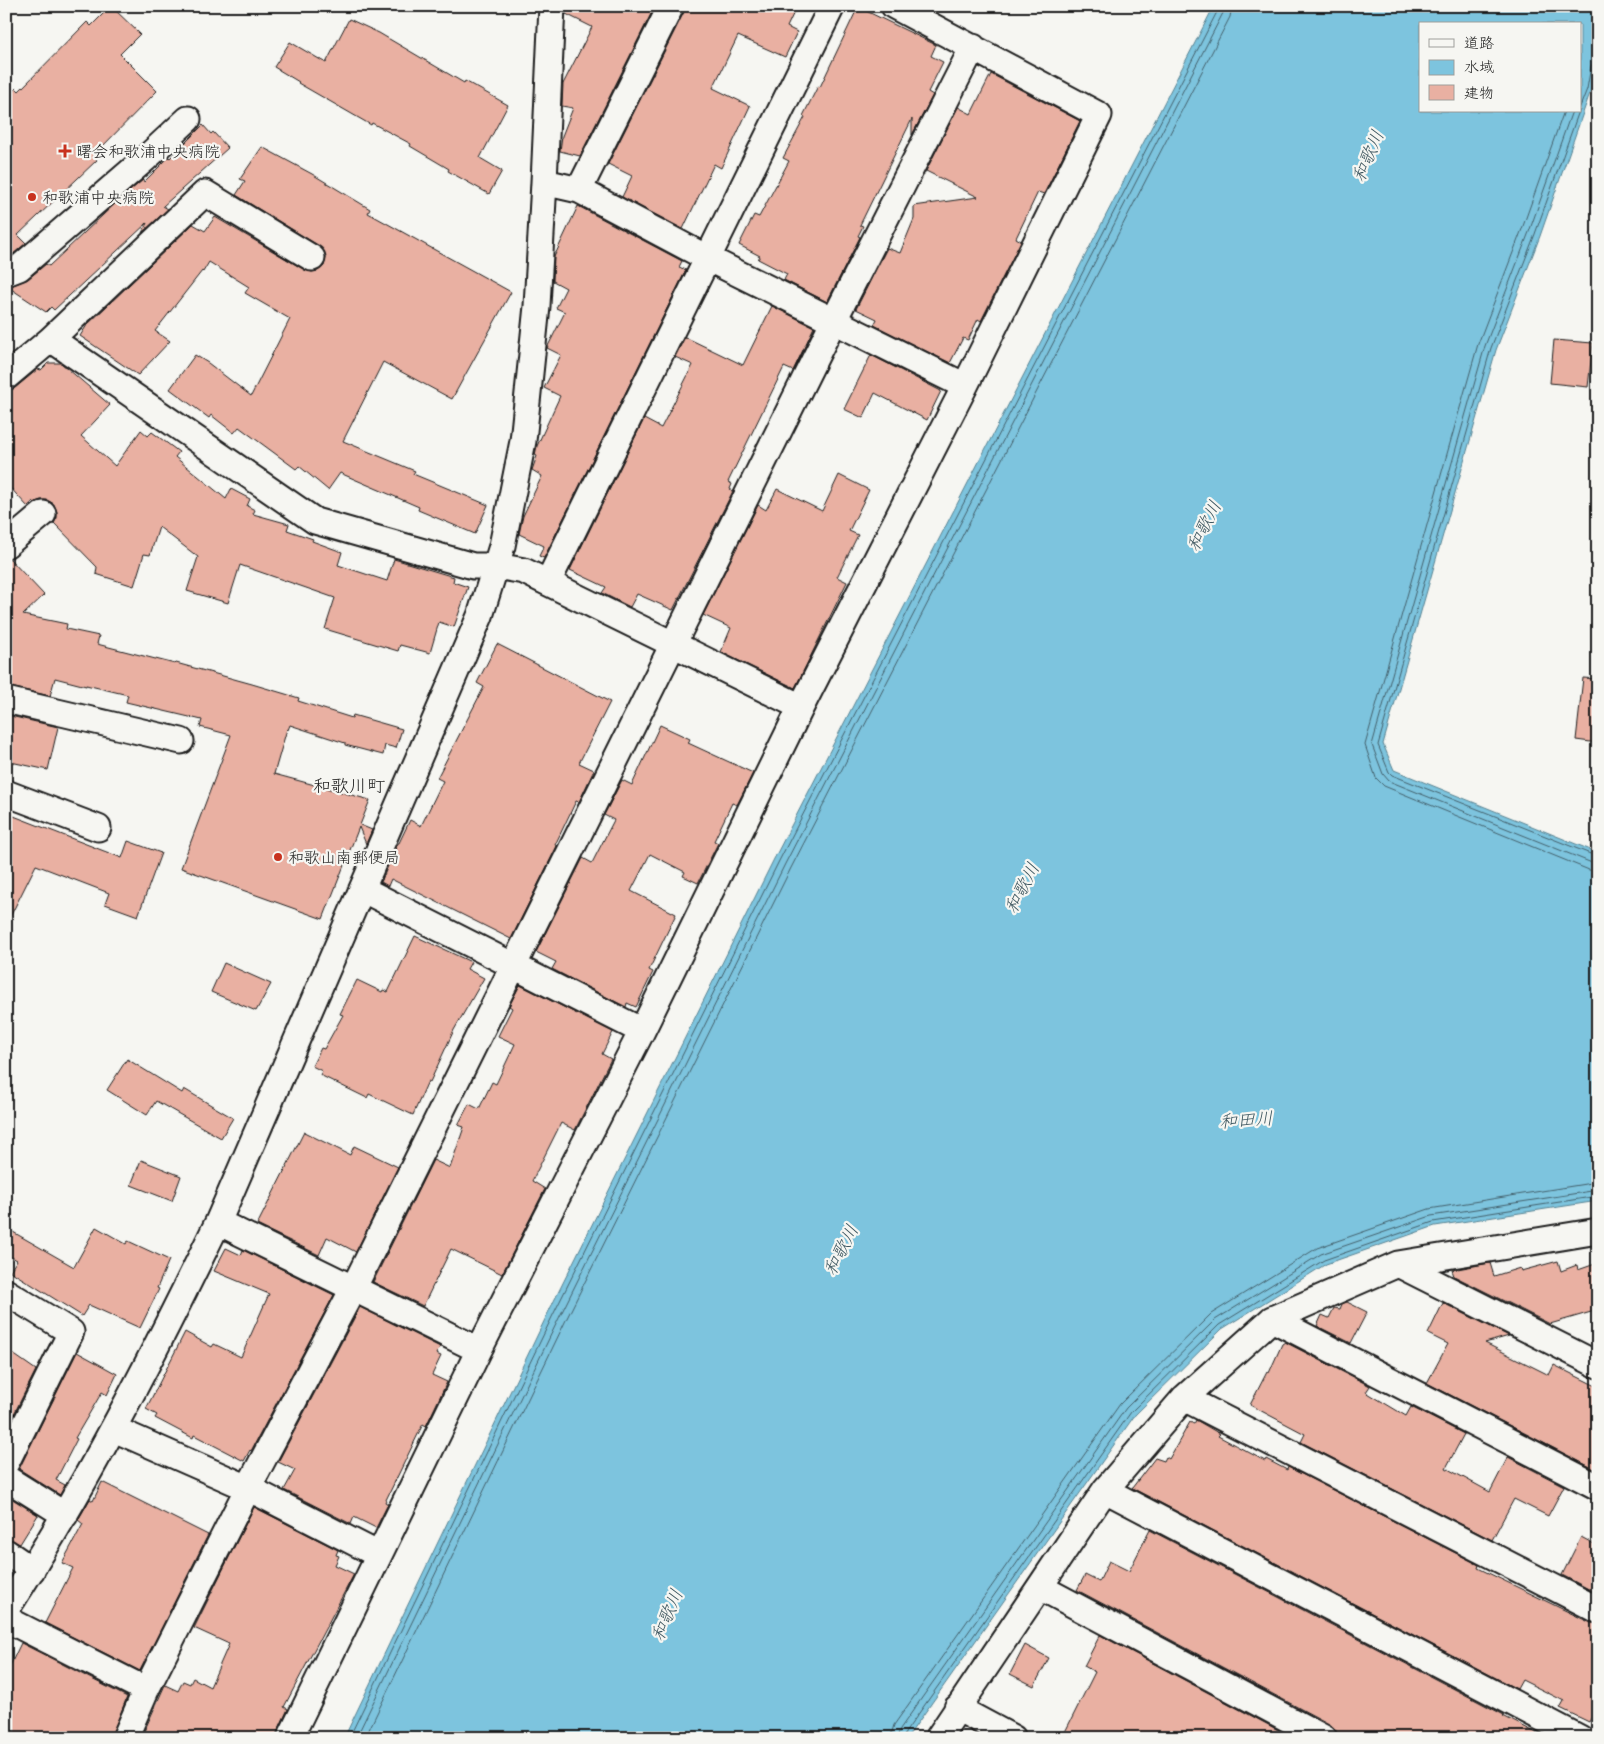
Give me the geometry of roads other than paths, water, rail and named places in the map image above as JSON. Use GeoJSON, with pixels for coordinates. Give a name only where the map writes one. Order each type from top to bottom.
{"type":"FeatureCollection","features":[{"type":"Feature","properties":{"kind":"street"},"geometry":{"type":"LineString","coordinates":[[6,1610],[65,1516],[114,1429],[171,1319],[218,1222],[480,616],[502,546],[523,441],[537,306],[552,6]]}},
{"type":"Feature","properties":{"kind":"street"},"geometry":{"type":"LineString","coordinates":[[579,190],[671,6]]}},
{"type":"Feature","properties":{"kind":"street"},"geometry":{"type":"LineString","coordinates":[[548,582],[832,6]]}},
{"type":"Feature","properties":{"kind":"street"},"geometry":{"type":"LineString","coordinates":[[290,1738],[378,1554],[642,1031],[801,707],[965,386],[1099,115],[894,6]]}},
{"type":"Feature","properties":{"kind":"street"},"geometry":{"type":"LineString","coordinates":[[124,1738],[146,1690],[248,1488],[353,1289],[834,320],[973,47]]}},
{"type":"Feature","properties":{"kind":"street"},"geometry":{"type":"LineString","coordinates":[[6,273],[19,268],[145,159],[188,119]]}},
{"type":"Feature","properties":{"kind":"street"},"geometry":{"type":"LineString","coordinates":[[544,182],[579,190],[707,258],[965,386]]}},
{"type":"Feature","properties":{"kind":"street"},"geometry":{"type":"LineString","coordinates":[[6,376],[52,338],[205,193],[312,258]]}},
{"type":"Feature","properties":{"kind":"street"},"geometry":{"type":"LineString","coordinates":[[52,338],[315,521],[473,566],[496,566],[524,571],[801,707]]}},
{"type":"Feature","properties":{"kind":"street"},"geometry":{"type":"LineString","coordinates":[[6,545],[43,514]]}},
{"type":"Feature","properties":{"kind":"street"},"geometry":{"type":"LineString","coordinates":[[6,700],[181,741]]}},
{"type":"Feature","properties":{"kind":"street"},"geometry":{"type":"LineString","coordinates":[[6,793],[98,828]]}},
{"type":"Feature","properties":{"kind":"street"},"geometry":{"type":"LineString","coordinates":[[362,890],[642,1031]]}},
{"type":"Feature","properties":{"kind":"street"},"geometry":{"type":"LineString","coordinates":[[218,1222],[480,1350]]}},
{"type":"Feature","properties":{"kind":"street"},"geometry":{"type":"LineString","coordinates":[[938,1738],[1105,1490],[1184,1398],[1272,1318],[1398,1264],[1598,1231]]}},
{"type":"Feature","properties":{"kind":"street"},"geometry":{"type":"LineString","coordinates":[[1398,1264],[1598,1365]]}},
{"type":"Feature","properties":{"kind":"street"},"geometry":{"type":"LineString","coordinates":[[6,1292],[72,1332],[6,1463]]}},
{"type":"Feature","properties":{"kind":"street"},"geometry":{"type":"LineString","coordinates":[[1272,1318],[1598,1487]]}},
{"type":"Feature","properties":{"kind":"street"},"geometry":{"type":"LineString","coordinates":[[1184,1398],[1598,1610]]}},
{"type":"Feature","properties":{"kind":"street"},"geometry":{"type":"LineString","coordinates":[[114,1429],[248,1488],[378,1554]]}},
{"type":"Feature","properties":{"kind":"street"},"geometry":{"type":"LineString","coordinates":[[6,1478],[65,1516]]}},
{"type":"Feature","properties":{"kind":"street"},"geometry":{"type":"LineString","coordinates":[[1105,1490],[1580,1738]]}},
{"type":"Feature","properties":{"kind":"street"},"geometry":{"type":"LineString","coordinates":[[6,1552],[32,1570]]}},
{"type":"Feature","properties":{"kind":"street"},"geometry":{"type":"LineString","coordinates":[[1040,1588],[1324,1738]]}},
{"type":"Feature","properties":{"kind":"street"},"geometry":{"type":"LineString","coordinates":[[6,1619],[146,1690]]}},
{"type":"Feature","properties":{"kind":"street"},"geometry":{"type":"LineString","coordinates":[[957,1708],[1013,1738]]}},
{"type":"Feature","properties":{"kind":"water"},"geometry":{"type":"Polygon","coordinates":[[[1214,6],[1598,6],[1598,54],[1591,90],[1540,236],[1496,350],[1383,744],[1394,770],[1598,853],[1598,1201],[1435,1226],[1326,1264],[1222,1329],[1135,1415],[907,1738],[344,1738],[548,1313],[774,859],[1214,6]]]}},
{"type":"Feature","properties":{"kind":"place","name":"曙会和歌浦中央病院"},"geometry":{"type":"Point","coordinates":[65,151]}},
{"type":"Feature","properties":{"kind":"place","name":"和歌浦中央病院"},"geometry":{"type":"Point","coordinates":[32,197]}},
{"type":"Feature","properties":{"kind":"place","name":"和歌山南郵便局"},"geometry":{"type":"Point","coordinates":[278,857]}},
{"type":"Feature","properties":{"kind":"district","name":"和歌川町"},"geometry":{"type":"Point","coordinates":[349,786]}},
{"type":"Feature","properties":{"kind":"water label","name":"和歌川"},"geometry":{"type":"Point","coordinates":[1368,156]}},
{"type":"Feature","properties":{"kind":"water label","name":"和歌川"},"geometry":{"type":"Point","coordinates":[1204,526]}},
{"type":"Feature","properties":{"kind":"water label","name":"和歌川"},"geometry":{"type":"Point","coordinates":[1022,888]}},
{"type":"Feature","properties":{"kind":"water label","name":"和田川"},"geometry":{"type":"Point","coordinates":[1246,1120]}},
{"type":"Feature","properties":{"kind":"water label","name":"和歌川"},"geometry":{"type":"Point","coordinates":[841,1250]}},
{"type":"Feature","properties":{"kind":"water label","name":"和歌川"},"geometry":{"type":"Point","coordinates":[667,1615]}}]}
